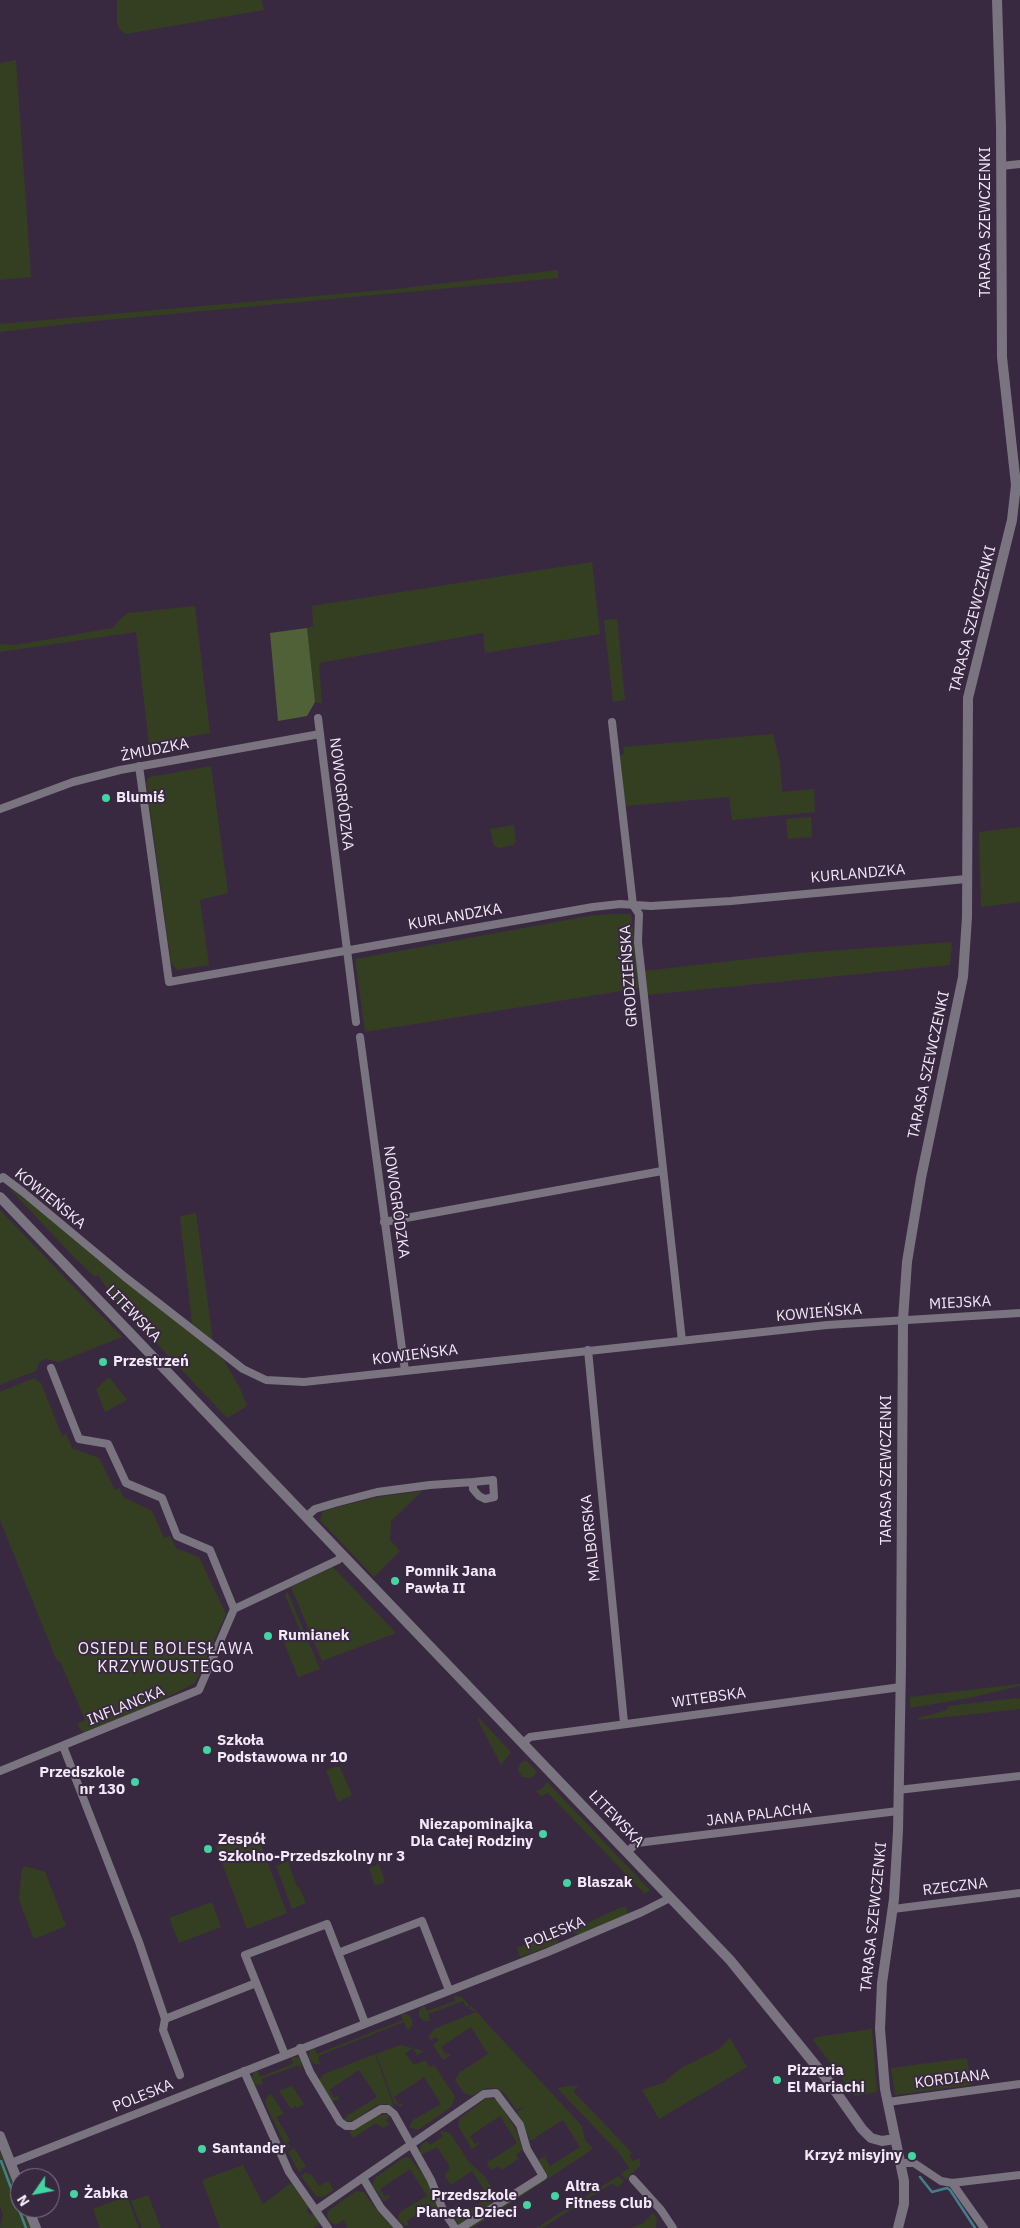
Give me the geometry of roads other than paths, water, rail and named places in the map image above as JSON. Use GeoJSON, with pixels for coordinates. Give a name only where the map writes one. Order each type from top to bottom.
{"type":"FeatureCollection","features":[{"type":"Feature","properties":{"kind":"street","name":"TARASA SZEWCZENKI"},"geometry":{"type":"LineString","coordinates":[[898,2228],[904,2198],[902,2163],[888,2102],[881,2050],[880,2009],[893,1909],[898,1811],[901,1687],[902,1320],[911,1235],[963,977],[967,917],[968,698],[1016,521],[1015,465],[1004,385],[1001,326],[1001,166],[997,0]]}},
{"type":"Feature","properties":{"kind":"street"},"geometry":{"type":"LineString","coordinates":[[1001,166],[1020,164]]}},
{"type":"Feature","properties":{"kind":"street","name":"NOWOGRÓDZKA"},"geometry":{"type":"LineString","coordinates":[[318,718],[356,1022]]}},
{"type":"Feature","properties":{"kind":"street","name":"GRODZIEŃSKA"},"geometry":{"type":"LineString","coordinates":[[612,722],[633,905],[639,914],[638,942],[682,1341]]}},
{"type":"Feature","properties":{"kind":"street","name":"ŻMUDZKA"},"geometry":{"type":"LineString","coordinates":[[0,809],[73,782],[139,766],[320,734]]}},
{"type":"Feature","properties":{"kind":"street","name":"KURLANDZKA"},"geometry":{"type":"LineString","coordinates":[[139,766],[169,982],[593,907],[651,906],[736,900],[966,879]]}},
{"type":"Feature","properties":{"kind":"street","name":"NOWOGRÓDZKA"},"geometry":{"type":"LineString","coordinates":[[360,1036],[405,1371]]}},
{"type":"Feature","properties":{"kind":"street"},"geometry":{"type":"LineString","coordinates":[[384,1222],[662,1171]]}},
{"type":"Feature","properties":{"kind":"street","name":"KOWIEŃSKA"},"geometry":{"type":"LineString","coordinates":[[0,1179],[3,1177],[23,1192],[125,1277],[250,1373],[266,1380],[304,1382],[827,1325],[902,1320]]}},
{"type":"Feature","properties":{"kind":"street","name":"LITEWSKA"},"geometry":{"type":"LineString","coordinates":[[0,1197],[730,1960],[826,2078],[871,2138],[882,2141],[895,2139]]}},
{"type":"Feature","properties":{"kind":"street","name":"MIEJSKA"},"geometry":{"type":"LineString","coordinates":[[902,1320],[1020,1313]]}},
{"type":"Feature","properties":{"kind":"street","name":"MALBORSKA"},"geometry":{"type":"LineString","coordinates":[[588,1350],[624,1723]]}},
{"type":"Feature","properties":{"kind":"street"},"geometry":{"type":"LineString","coordinates":[[51,1368],[79,1439],[108,1444],[126,1483],[162,1498],[177,1536],[210,1550],[234,1609],[330,1564],[342,1555]]}},
{"type":"Feature","properties":{"kind":"street"},"geometry":{"type":"LineString","coordinates":[[306,1517],[315,1508],[377,1492],[473,1482]]}},
{"type":"Feature","properties":{"kind":"street","name":"INFLANCKA"},"geometry":{"type":"LineString","coordinates":[[0,1772],[199,1690],[234,1609]]}},
{"type":"Feature","properties":{"kind":"street","name":"WITEBSKA"},"geometry":{"type":"LineString","coordinates":[[523,1744],[530,1736],[901,1687]]}},
{"type":"Feature","properties":{"kind":"street","name":"POLESKA"},"geometry":{"type":"LineString","coordinates":[[63,1746],[116,1883],[165,2019],[163,2030],[180,2075]]}},
{"type":"Feature","properties":{"kind":"street"},"geometry":{"type":"LineString","coordinates":[[898,1790],[1020,1776]]}},
{"type":"Feature","properties":{"kind":"street","name":"JANA PALACHA"},"geometry":{"type":"LineString","coordinates":[[627,1852],[637,1843],[898,1811]]}},
{"type":"Feature","properties":{"kind":"street","name":"RZECZNA"},"geometry":{"type":"LineString","coordinates":[[893,1909],[1020,1893]]}},
{"type":"Feature","properties":{"kind":"street","name":"POLESKA"},"geometry":{"type":"LineString","coordinates":[[11,2163],[449,1990],[642,1912],[670,1898]]}},
{"type":"Feature","properties":{"kind":"street"},"geometry":{"type":"LineString","coordinates":[[338,1953],[422,1921],[449,1990]]}},
{"type":"Feature","properties":{"kind":"street"},"geometry":{"type":"LineString","coordinates":[[284,2055],[246,1955],[327,1924],[365,2023]]}},
{"type":"Feature","properties":{"kind":"street"},"geometry":{"type":"LineString","coordinates":[[165,2019],[256,1984]]}},
{"type":"Feature","properties":{"kind":"street"},"geometry":{"type":"LineString","coordinates":[[300,2048],[310,2072],[340,2122],[346,2126],[353,2126],[375,2111],[388,2109],[394,2114],[410,2145],[432,2180],[443,2210],[455,2228]]}},
{"type":"Feature","properties":{"kind":"street"},"geometry":{"type":"LineString","coordinates":[[244,2071],[289,2172],[328,2228]]}},
{"type":"Feature","properties":{"kind":"street","name":"KORDIANA"},"geometry":{"type":"LineString","coordinates":[[888,2102],[1020,2084]]}},
{"type":"Feature","properties":{"kind":"street"},"geometry":{"type":"LineString","coordinates":[[316,2210],[484,2094],[490,2092],[500,2096],[520,2125],[527,2149],[544,2176],[461,2228]]}},
{"type":"Feature","properties":{"kind":"street"},"geometry":{"type":"LineString","coordinates":[[0,2136],[13,2168]]}},
{"type":"Feature","properties":{"kind":"street"},"geometry":{"type":"LineString","coordinates":[[902,2163],[914,2163],[941,2181],[952,2183],[1020,2175]]}},
{"type":"Feature","properties":{"kind":"street"},"geometry":{"type":"LineString","coordinates":[[363,2178],[381,2208],[399,2228]]}},
{"type":"Feature","properties":{"kind":"street"},"geometry":{"type":"LineString","coordinates":[[633,2179],[661,2210],[673,2228]]}},
{"type":"Feature","properties":{"kind":"street"},"geometry":{"type":"LineString","coordinates":[[952,2183],[984,2228]]}},
{"type":"Feature","properties":{"kind":"waterway"},"geometry":{"type":"LineString","coordinates":[[1,2161],[26,2228]]}},
{"type":"Feature","properties":{"kind":"waterway"},"geometry":{"type":"LineString","coordinates":[[920,2177],[932,2192],[947,2188],[950,2190],[975,2228]]}},
{"type":"Feature","properties":{"kind":"place","name":"Blumiś"},"geometry":{"type":"Point","coordinates":[106,798]}},
{"type":"Feature","properties":{"kind":"place","name":"Przestrzeń"},"geometry":{"type":"Point","coordinates":[103,1362]}},
{"type":"Feature","properties":{"kind":"place","name":"Pomnik Jana Pawła II"},"geometry":{"type":"Point","coordinates":[395,1581]}},
{"type":"Feature","properties":{"kind":"place","name":"Rumianek"},"geometry":{"type":"Point","coordinates":[268,1636]}},
{"type":"Feature","properties":{"kind":"place","name":"Szkoła Podstawowa nr 10"},"geometry":{"type":"Point","coordinates":[207,1750]}},
{"type":"Feature","properties":{"kind":"place","name":"Przedszkole nr 130"},"geometry":{"type":"Point","coordinates":[135,1782]}},
{"type":"Feature","properties":{"kind":"place","name":"Niezapominajka Dla Całej Rodziny"},"geometry":{"type":"Point","coordinates":[543,1834]}},
{"type":"Feature","properties":{"kind":"place","name":"Zespół Szkolno-Przedszkolny nr 3"},"geometry":{"type":"Point","coordinates":[208,1849]}},
{"type":"Feature","properties":{"kind":"place","name":"Blaszak"},"geometry":{"type":"Point","coordinates":[567,1883]}},
{"type":"Feature","properties":{"kind":"place","name":"Pizzeria El Mariachi"},"geometry":{"type":"Point","coordinates":[777,2080]}},
{"type":"Feature","properties":{"kind":"place","name":"Santander"},"geometry":{"type":"Point","coordinates":[202,2149]}},
{"type":"Feature","properties":{"kind":"place","name":"Krzyż misyjny"},"geometry":{"type":"Point","coordinates":[912,2156]}},
{"type":"Feature","properties":{"kind":"place","name":"Żabka"},"geometry":{"type":"Point","coordinates":[74,2194]}},
{"type":"Feature","properties":{"kind":"place","name":"Altra Fitness Club"},"geometry":{"type":"Point","coordinates":[555,2196]}},
{"type":"Feature","properties":{"kind":"place","name":"Przedszkole Planeta Dzieci"},"geometry":{"type":"Point","coordinates":[527,2205]}},
{"type":"Feature","properties":{"kind":"district","name":"OSIEDLE BOLESŁAWA KRZYWOUSTEGO"},"geometry":{"type":"Point","coordinates":[166,1658]}}]}
